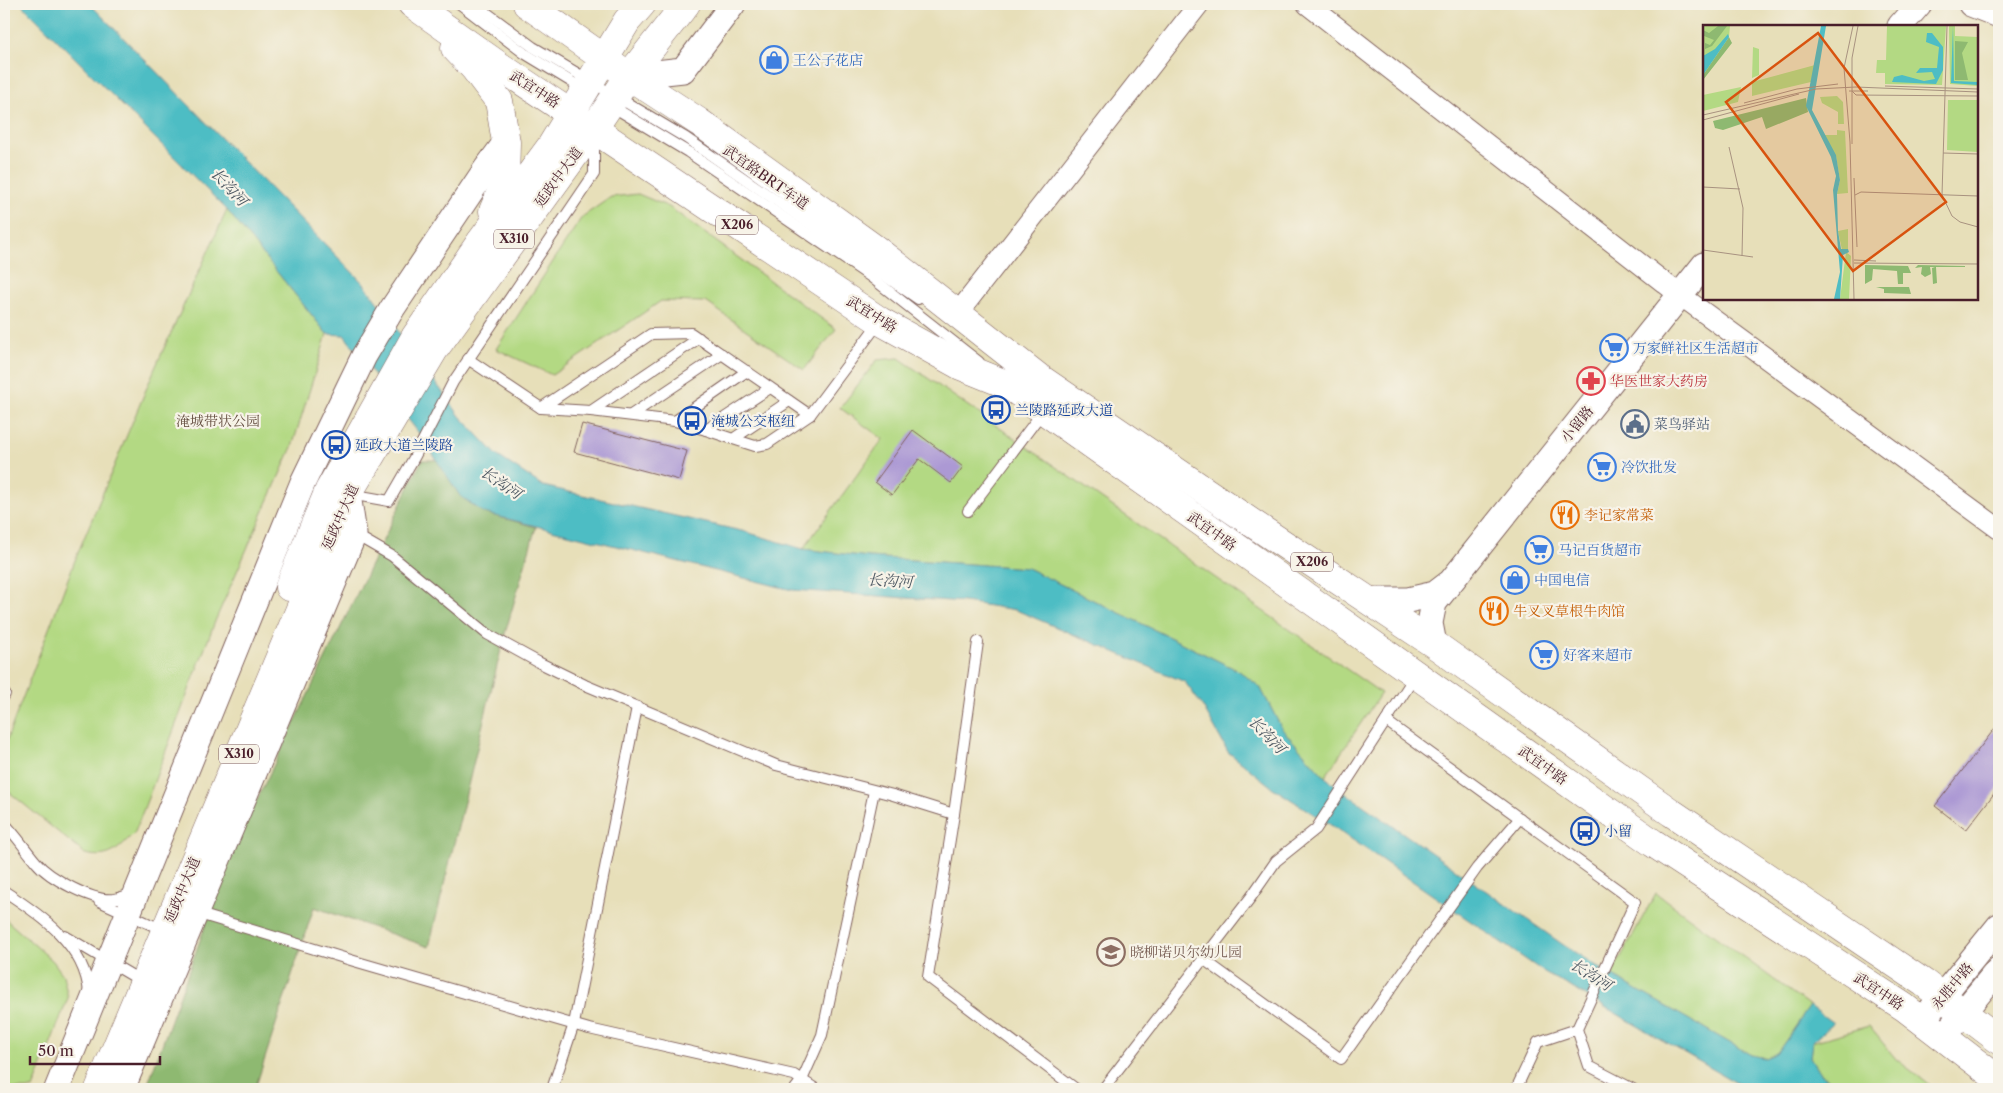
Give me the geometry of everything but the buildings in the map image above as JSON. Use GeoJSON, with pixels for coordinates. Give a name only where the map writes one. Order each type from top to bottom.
{"type":"FeatureCollection","features":[{"type":"Feature","properties":{"kind":"main road","name":"武宜中路"},"geometry":{"type":"LineString","coordinates":[[412,4],[502,68],[880,320],[961,366],[1008,385],[1653,843],[1904,1007],[1999,1080]]}},
{"type":"Feature","properties":{"kind":"main road"},"geometry":{"type":"LineString","coordinates":[[412,4],[474,68],[499,101],[506,142],[505,182],[481,241]]}},
{"type":"Feature","properties":{"kind":"main road","name":"武宜中路"},"geometry":{"type":"LineString","coordinates":[[527,4],[593,77],[618,93],[699,122],[866,242],[953,316],[1038,377],[1434,644],[1672,813],[1953,1004],[1999,1040]]}},
{"type":"Feature","properties":{"kind":"main road","name":"延政中大道"},"geometry":{"type":"LineString","coordinates":[[425,343],[594,128],[618,93],[686,4]]}},
{"type":"Feature","properties":{"kind":"main road","name":"延政中大道"},"geometry":{"type":"LineString","coordinates":[[79,1089],[136,977],[157,927],[323,487],[382,417],[481,241],[552,146],[636,10]]}},
{"type":"Feature","properties":{"kind":"main road","name":"延政中大道"},"geometry":{"type":"LineString","coordinates":[[99,1089],[136,977]]}},
{"type":"Feature","properties":{"kind":"street"},"geometry":{"type":"LineString","coordinates":[[618,93],[683,70],[733,4]]}},
{"type":"Feature","properties":{"kind":"street"},"geometry":{"type":"LineString","coordinates":[[953,316],[1199,4]]}},
{"type":"Feature","properties":{"kind":"street"},"geometry":{"type":"LineString","coordinates":[[1307,4],[1680,295],[1999,529]]}},
{"type":"Feature","properties":{"kind":"street"},"geometry":{"type":"LineString","coordinates":[[1901,25],[1919,4]]}},
{"type":"Feature","properties":{"kind":"street"},"geometry":{"type":"LineString","coordinates":[[1971,4],[1999,15]]}},
{"type":"Feature","properties":{"kind":"street"},"geometry":{"type":"LineString","coordinates":[[157,927],[138,891],[323,487],[364,356],[392,310],[506,142]]}},
{"type":"Feature","properties":{"kind":"street","name":"小留路"},"geometry":{"type":"LineString","coordinates":[[1434,644],[1430,623],[1434,603],[1703,266]]}},
{"type":"Feature","properties":{"kind":"street"},"geometry":{"type":"LineString","coordinates":[[122,1089],[136,977],[157,927],[196,913],[354,534],[323,487]]}},
{"type":"Feature","properties":{"kind":"street","name":"小留路"},"geometry":{"type":"LineString","coordinates":[[1370,600],[1408,600],[1435,594],[1450,582]]}},
{"type":"Feature","properties":{"kind":"street","name":"永胜中路"},"geometry":{"type":"LineString","coordinates":[[1943,1037],[1953,1004],[1999,926]]}},
{"type":"Feature","properties":{"kind":"street","name":"永胜中路"},"geometry":{"type":"LineString","coordinates":[[1922,1021],[1953,1004],[1999,969]]}},
{"type":"Feature","properties":{"kind":"street"},"geometry":{"type":"LineString","coordinates":[[57,1089],[90,1008],[136,977]]}},
{"type":"Feature","properties":{"kind":"lane","name":"武宜路BRT车道"},"geometry":{"type":"LineString","coordinates":[[460,4],[524,53],[593,77]]}},
{"type":"Feature","properties":{"kind":"lane","name":"武宜路BRT车道"},"geometry":{"type":"LineString","coordinates":[[474,4],[533,47],[593,77],[686,138],[923,303]]}},
{"type":"Feature","properties":{"kind":"lane","name":"武宜路BRT车道"},"geometry":{"type":"LineString","coordinates":[[618,93],[688,152],[871,278],[1008,385]]}},
{"type":"Feature","properties":{"kind":"lane"},"geometry":{"type":"LineString","coordinates":[[323,487],[389,501],[415,456],[453,382],[468,358],[594,174],[594,128]]}},
{"type":"Feature","properties":{"kind":"lane"},"geometry":{"type":"LineString","coordinates":[[468,358],[541,408],[591,411],[675,421],[756,446],[767,444],[810,415],[880,320]]}},
{"type":"Feature","properties":{"kind":"lane"},"geometry":{"type":"LineString","coordinates":[[541,408],[651,334],[691,333],[810,415]]}},
{"type":"Feature","properties":{"kind":"lane"},"geometry":{"type":"LineString","coordinates":[[591,411],[699,338]]}},
{"type":"Feature","properties":{"kind":"lane"},"geometry":{"type":"LineString","coordinates":[[632,415],[722,354]]}},
{"type":"Feature","properties":{"kind":"lane"},"geometry":{"type":"LineString","coordinates":[[675,421],[747,371]]}},
{"type":"Feature","properties":{"kind":"lane"},"geometry":{"type":"LineString","coordinates":[[706,430],[770,388]]}},
{"type":"Feature","properties":{"kind":"lane"},"geometry":{"type":"LineString","coordinates":[[733,439],[789,401]]}},
{"type":"Feature","properties":{"kind":"lane"},"geometry":{"type":"LineString","coordinates":[[968,512],[1044,410]]}},
{"type":"Feature","properties":{"kind":"lane"},"geometry":{"type":"LineString","coordinates":[[354,534],[392,556],[487,634],[546,666],[776,765],[954,814]]}},
{"type":"Feature","properties":{"kind":"lane"},"geometry":{"type":"LineString","coordinates":[[978,642],[954,814],[928,977],[1076,1089]]}},
{"type":"Feature","properties":{"kind":"lane"},"geometry":{"type":"LineString","coordinates":[[1103,1089],[1276,861],[1316,829],[1416,675]]}},
{"type":"Feature","properties":{"kind":"lane"},"geometry":{"type":"LineString","coordinates":[[552,1089],[574,1024],[637,706]]}},
{"type":"Feature","properties":{"kind":"lane"},"geometry":{"type":"LineString","coordinates":[[1386,721],[1635,902],[1577,1028],[1589,1066],[1633,1089]]}},
{"type":"Feature","properties":{"kind":"lane"},"geometry":{"type":"LineString","coordinates":[[795,1089],[802,1080],[822,1035],[874,791]]}},
{"type":"Feature","properties":{"kind":"lane"},"geometry":{"type":"LineString","coordinates":[[1203,959],[1341,1059],[1444,917],[1477,868],[1520,818]]}},
{"type":"Feature","properties":{"kind":"lane"},"geometry":{"type":"LineString","coordinates":[[4,823],[19,838],[37,863],[54,878],[157,927]]}},
{"type":"Feature","properties":{"kind":"lane"},"geometry":{"type":"LineString","coordinates":[[4,891],[58,931],[136,977]]}},
{"type":"Feature","properties":{"kind":"lane"},"geometry":{"type":"LineString","coordinates":[[85,894],[114,899],[138,891]]}},
{"type":"Feature","properties":{"kind":"lane"},"geometry":{"type":"LineString","coordinates":[[196,913],[574,1024],[794,1075],[816,1089]]}},
{"type":"Feature","properties":{"kind":"lane"},"geometry":{"type":"LineString","coordinates":[[58,931],[78,955],[88,982],[90,1008]]}},
{"type":"Feature","properties":{"kind":"lane"},"geometry":{"type":"LineString","coordinates":[[1516,1089],[1538,1042],[1577,1028]]}},
{"type":"Feature","properties":{"kind":"green space"},"geometry":{"type":"Polygon","coordinates":[[[638,194],[669,207],[836,329],[804,370],[706,302],[661,301],[552,375],[496,349],[582,217],[611,197],[638,194]]]}},
{"type":"Feature","properties":{"kind":"green space","name":"淹城带状公园"},"geometry":{"type":"Polygon","coordinates":[[[227,210],[327,334],[292,447],[216,619],[135,832],[113,852],[101,855],[85,854],[4,788],[4,747],[77,555],[155,368],[227,210]]]}},
{"type":"Feature","properties":{"kind":"green space"},"geometry":{"type":"Polygon","coordinates":[[[899,358],[1381,693],[1325,777],[1282,729],[1260,687],[1239,671],[1027,568],[869,557],[803,549],[883,439],[840,408],[877,360],[899,358]]]}},
{"type":"Feature","properties":{"kind":"green space"},"geometry":{"type":"Polygon","coordinates":[[[422,460],[438,460],[460,496],[484,513],[536,527],[504,637],[429,947],[314,907],[255,1089],[146,1089],[233,849],[422,460]]]}},
{"type":"Feature","properties":{"kind":"green space"},"geometry":{"type":"Polygon","coordinates":[[[1656,893],[1810,1006],[1777,1053],[1765,1058],[1751,1055],[1611,975],[1656,893]]]}},
{"type":"Feature","properties":{"kind":"green space"},"geometry":{"type":"Polygon","coordinates":[[[4,918],[53,961],[63,975],[68,998],[33,1089],[4,1089],[4,918]]]}},
{"type":"Feature","properties":{"kind":"green space"},"geometry":{"type":"Polygon","coordinates":[[[1869,1026],[1896,1059],[1935,1089],[1844,1089],[1821,1075],[1810,1057],[1812,1042],[1869,1026]]]}},
{"type":"Feature","properties":{"kind":"water","name":"长沟河"},"geometry":{"type":"Polygon","coordinates":[[[21,4],[89,4],[94,8],[364,284],[460,416],[498,456],[543,486],[746,532],[803,549],[869,557],[1027,568],[1239,671],[1260,687],[1282,729],[1325,777],[1350,796],[1565,946],[1611,975],[1751,1055],[1765,1058],[1777,1053],[1810,1006],[1833,1023],[1812,1042],[1810,1057],[1821,1075],[1844,1089],[1747,1089],[1541,970],[1334,827],[1273,788],[1228,752],[1203,707],[1185,682],[1016,610],[964,602],[792,590],[484,513],[460,496],[421,436],[344,335],[327,334],[227,210],[21,4]]]}},
{"type":"Feature","properties":{"kind":"place","name":"王公子花店"},"geometry":{"type":"Point","coordinates":[774,60]}},
{"type":"Feature","properties":{"kind":"place","name":"万家鲜社区生活超市"},"geometry":{"type":"Point","coordinates":[1614,348]}},
{"type":"Feature","properties":{"kind":"place","name":"华医世家大药房"},"geometry":{"type":"Point","coordinates":[1591,381]}},
{"type":"Feature","properties":{"kind":"place","name":"兰陵路延政大道"},"geometry":{"type":"Point","coordinates":[996,410]}},
{"type":"Feature","properties":{"kind":"place","name":"淹城公交枢纽"},"geometry":{"type":"Point","coordinates":[692,421]}},
{"type":"Feature","properties":{"kind":"place","name":"菜鸟驿站"},"geometry":{"type":"Point","coordinates":[1635,424]}},
{"type":"Feature","properties":{"kind":"place","name":"延政大道兰陵路"},"geometry":{"type":"Point","coordinates":[336,445]}},
{"type":"Feature","properties":{"kind":"place","name":"冷饮批发"},"geometry":{"type":"Point","coordinates":[1602,467]}},
{"type":"Feature","properties":{"kind":"place","name":"李记家常菜"},"geometry":{"type":"Point","coordinates":[1565,515]}},
{"type":"Feature","properties":{"kind":"place","name":"马记百货超市"},"geometry":{"type":"Point","coordinates":[1539,550]}},
{"type":"Feature","properties":{"kind":"place","name":"中国电信"},"geometry":{"type":"Point","coordinates":[1515,580]}},
{"type":"Feature","properties":{"kind":"place","name":"牛叉叉草根牛肉馆"},"geometry":{"type":"Point","coordinates":[1494,611]}},
{"type":"Feature","properties":{"kind":"place","name":"好客来超市"},"geometry":{"type":"Point","coordinates":[1544,655]}},
{"type":"Feature","properties":{"kind":"place","name":"小留"},"geometry":{"type":"Point","coordinates":[1585,831]}},
{"type":"Feature","properties":{"kind":"place","name":"晓柳诺贝尔幼儿园"},"geometry":{"type":"Point","coordinates":[1111,952]}}]}
